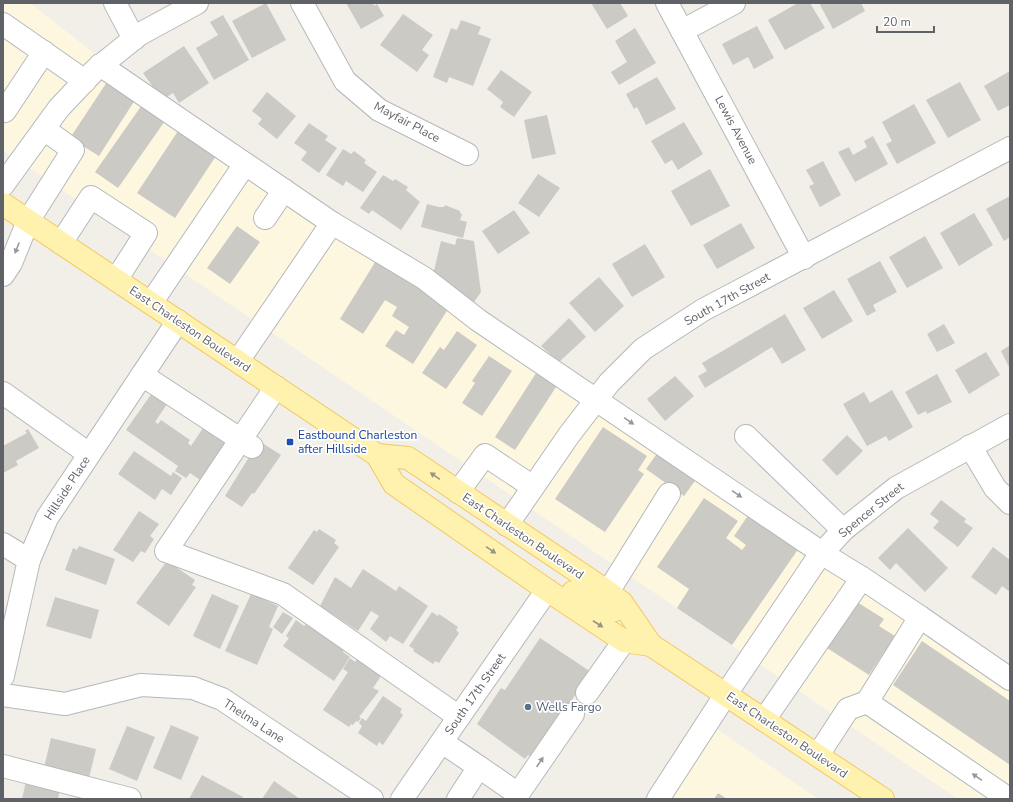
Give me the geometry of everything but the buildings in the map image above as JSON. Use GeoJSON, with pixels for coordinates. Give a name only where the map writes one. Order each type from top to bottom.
{"type":"FeatureCollection","features":[{"type":"Feature","properties":{"kind":"main road","name":"East Charleston Boulevard"},"geometry":{"type":"LineString","coordinates":[[3,204],[377,455],[394,484],[547,590],[624,640],[652,645]]}},
{"type":"Feature","properties":{"kind":"main road","name":"East Charleston Boulevard"},"geometry":{"type":"LineString","coordinates":[[377,455],[408,458],[615,598],[652,645],[883,799]]}},
{"type":"Feature","properties":{"kind":"main road"},"geometry":{"type":"LineString","coordinates":[[394,484],[409,481],[480,526],[507,525]]}},
{"type":"Feature","properties":{"kind":"main road"},"geometry":{"type":"LineString","coordinates":[[547,590],[555,586],[562,585],[608,611],[615,610],[615,598]]}},
{"type":"Feature","properties":{"kind":"street"},"geometry":{"type":"LineString","coordinates":[[116,3],[134,38]]}},
{"type":"Feature","properties":{"kind":"street"},"geometry":{"type":"LineString","coordinates":[[3,186],[59,108],[100,66],[134,38],[197,3]]}},
{"type":"Feature","properties":{"kind":"street","name":"Mayfair Place"},"geometry":{"type":"LineString","coordinates":[[302,3],[345,81],[379,110],[467,154]]}},
{"type":"Feature","properties":{"kind":"street","name":"Lewis Avenue"},"geometry":{"type":"LineString","coordinates":[[667,3],[804,258]]}},
{"type":"Feature","properties":{"kind":"street"},"geometry":{"type":"LineString","coordinates":[[682,30],[734,3]]}},
{"type":"Feature","properties":{"kind":"street"},"geometry":{"type":"LineString","coordinates":[[3,24],[85,81]]}},
{"type":"Feature","properties":{"kind":"street"},"geometry":{"type":"LineString","coordinates":[[3,110],[5,111],[44,52]]}},
{"type":"Feature","properties":{"kind":"street"},"geometry":{"type":"LineString","coordinates":[[100,66],[332,223],[424,278],[478,320],[1010,679]]}},
{"type":"Feature","properties":{"kind":"street"},"geometry":{"type":"LineString","coordinates":[[3,275],[11,263],[28,220],[73,150],[44,129]]}},
{"type":"Feature","properties":{"kind":"street","name":"South 17th Street"},"geometry":{"type":"LineString","coordinates":[[507,525],[609,383],[643,349],[703,310],[1010,148]]}},
{"type":"Feature","properties":{"kind":"street"},"geometry":{"type":"LineString","coordinates":[[151,303],[245,164]]}},
{"type":"Feature","properties":{"kind":"street"},"geometry":{"type":"LineString","coordinates":[[265,218],[284,190]]}},
{"type":"Feature","properties":{"kind":"street"},"geometry":{"type":"LineString","coordinates":[[62,243],[91,197],[146,233],[116,280]]}},
{"type":"Feature","properties":{"kind":"street"},"geometry":{"type":"LineString","coordinates":[[238,361],[332,223]]}},
{"type":"Feature","properties":{"kind":"street","name":"Hillside Place"},"geometry":{"type":"LineString","coordinates":[[3,676],[29,560],[47,518],[178,321]]}},
{"type":"Feature","properties":{"kind":"street"},"geometry":{"type":"LineString","coordinates":[[142,375],[246,443]]}},
{"type":"Feature","properties":{"kind":"street"},"geometry":{"type":"LineString","coordinates":[[276,386],[246,443],[166,551],[283,594],[459,716]]}},
{"type":"Feature","properties":{"kind":"street"},"geometry":{"type":"LineString","coordinates":[[3,393],[89,454]]}},
{"type":"Feature","properties":{"kind":"street","name":"Spencer Street"},"geometry":{"type":"LineString","coordinates":[[658,799],[726,694],[822,553],[843,530],[896,488],[1010,424]]}},
{"type":"Feature","properties":{"kind":"street"},"geometry":{"type":"LineString","coordinates":[[746,436],[843,530]]}},
{"type":"Feature","properties":{"kind":"street"},"geometry":{"type":"LineString","coordinates":[[970,446],[995,488],[1010,504]]}},
{"type":"Feature","properties":{"kind":"street"},"geometry":{"type":"LineString","coordinates":[[458,492],[485,455],[534,487]]}},
{"type":"Feature","properties":{"kind":"street"},"geometry":{"type":"LineString","coordinates":[[615,598],[670,494]]}},
{"type":"Feature","properties":{"kind":"street"},"geometry":{"type":"LineString","coordinates":[[3,544],[29,560]]}},
{"type":"Feature","properties":{"kind":"street"},"geometry":{"type":"LineString","coordinates":[[764,720],[862,578]]}},
{"type":"Feature","properties":{"kind":"street","name":"South 17th Street"},"geometry":{"type":"LineString","coordinates":[[402,799],[547,590]]}},
{"type":"Feature","properties":{"kind":"street"},"geometry":{"type":"LineString","coordinates":[[818,755],[848,709],[867,702],[920,617]]}},
{"type":"Feature","properties":{"kind":"street"},"geometry":{"type":"LineString","coordinates":[[587,693],[624,640]]}},
{"type":"Feature","properties":{"kind":"street","name":"Thelma Lane"},"geometry":{"type":"LineString","coordinates":[[3,695],[65,704],[141,685],[193,688],[222,699],[372,799]]}},
{"type":"Feature","properties":{"kind":"street"},"geometry":{"type":"LineString","coordinates":[[867,702],[1009,799]]}},
{"type":"Feature","properties":{"kind":"street"},"geometry":{"type":"LineString","coordinates":[[442,742],[479,767],[516,797],[573,714]]}},
{"type":"Feature","properties":{"kind":"street"},"geometry":{"type":"LineString","coordinates":[[3,766],[130,799]]}},
{"type":"Feature","properties":{"kind":"street"},"geometry":{"type":"LineString","coordinates":[[458,799],[479,767]]}},
{"type":"Feature","properties":{"kind":"shaded area"},"geometry":{"type":"Polygon","coordinates":[[[3,3],[30,3],[114,69],[1010,675],[1010,799],[958,799],[3,150],[3,3]]]}},
{"type":"Feature","properties":{"kind":"shaded area"},"geometry":{"type":"Polygon","coordinates":[[[704,720],[818,799],[651,799],[704,720]]]}},
{"type":"Feature","properties":{"kind":"place","name":"Eastbound Charleston after Hillside"},"geometry":{"type":"Point","coordinates":[290,442]}},
{"type":"Feature","properties":{"kind":"place","name":"Wells Fargo"},"geometry":{"type":"Point","coordinates":[528,707]}}]}
